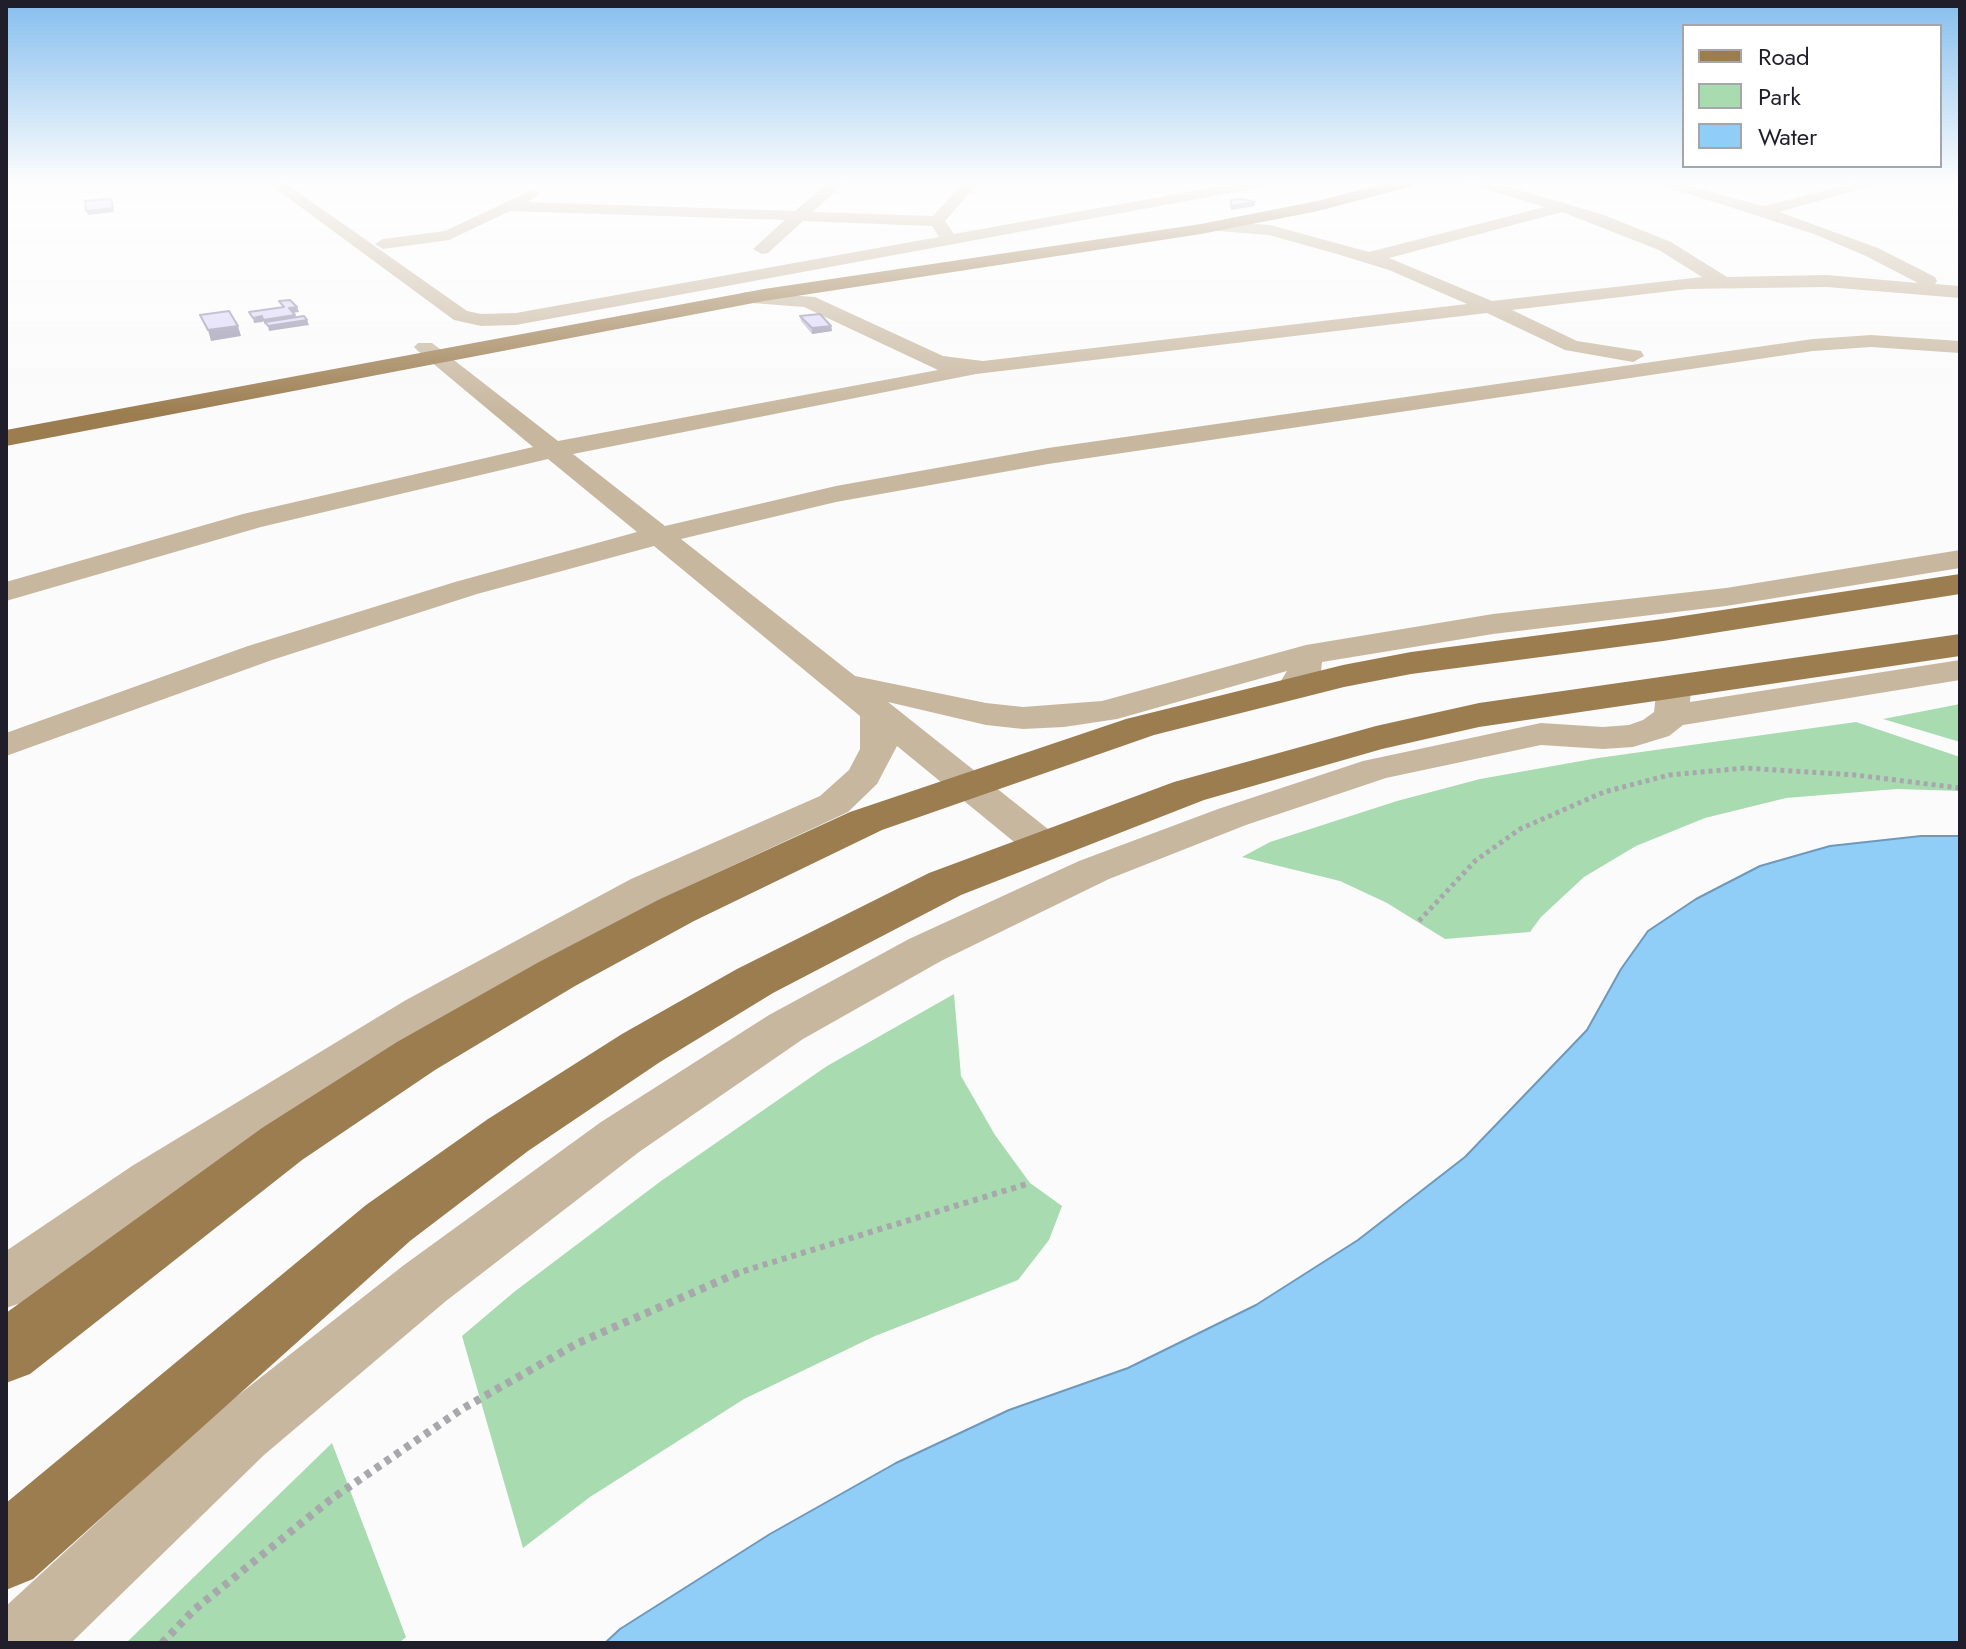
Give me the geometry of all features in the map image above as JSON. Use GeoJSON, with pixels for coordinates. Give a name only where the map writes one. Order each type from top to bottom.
{"type":"FeatureCollection","features":[{"type":"Feature","properties":{"kind":"main road"},"geometry":{"type":"LineString","coordinates":[[6,438],[799,279],[937,260]]}},
{"type":"Feature","properties":{"kind":"main road"},"geometry":{"type":"LineString","coordinates":[[6,428],[746,298],[993,260]]}},
{"type":"Feature","properties":{"kind":"main road"},"geometry":{"type":"LineString","coordinates":[[6,1352],[282,1144],[429,1048],[557,974],[677,910],[866,821],[1300,671],[1411,663],[1663,630],[1960,584]]}},
{"type":"Feature","properties":{"kind":"main road"},"geometry":{"type":"LineString","coordinates":[[6,1552],[388,1223],[508,1135],[641,1048],[755,981],[945,884],[1189,791],[1376,738],[1479,715],[1673,701],[1960,645]]}},
{"type":"Feature","properties":{"kind":"street"},"geometry":{"type":"LineString","coordinates":[[383,260],[461,316],[516,319],[840,260]]}},
{"type":"Feature","properties":{"kind":"street"},"geometry":{"type":"LineString","coordinates":[[406,260],[488,316],[780,260]]}},
{"type":"Feature","properties":{"kind":"street"},"geometry":{"type":"LineString","coordinates":[[1373,260],[1488,306],[1576,355]]}},
{"type":"Feature","properties":{"kind":"street"},"geometry":{"type":"LineString","coordinates":[[1687,260],[1721,281]]}},
{"type":"Feature","properties":{"kind":"street"},"geometry":{"type":"LineString","coordinates":[[1887,260],[1951,291]]}},
{"type":"Feature","properties":{"kind":"street"},"geometry":{"type":"LineString","coordinates":[[6,592],[253,520],[552,450],[983,368],[1640,287],[1721,281],[1827,281],[1951,291]]}},
{"type":"Feature","properties":{"kind":"street"},"geometry":{"type":"LineString","coordinates":[[808,301],[827,285]]}},
{"type":"Feature","properties":{"kind":"street"},"geometry":{"type":"LineString","coordinates":[[746,298],[776,297],[808,301],[948,366],[983,368]]}},
{"type":"Feature","properties":{"kind":"street"},"geometry":{"type":"LineString","coordinates":[[6,745],[275,648],[774,489],[943,456],[1576,355],[1633,356],[1819,332],[1878,332],[1960,338]]}},
{"type":"Feature","properties":{"kind":"street"},"geometry":{"type":"LineString","coordinates":[[185,653],[447,571],[651,527],[776,507],[959,470],[1839,342],[1960,347]]}},
{"type":"Feature","properties":{"kind":"street"},"geometry":{"type":"LineString","coordinates":[[431,352],[1044,846]]}},
{"type":"Feature","properties":{"kind":"street"},"geometry":{"type":"LineString","coordinates":[[862,698],[870,688],[986,714],[1023,718],[1104,711],[1300,671],[1493,624],[1758,592],[1960,559]]}},
{"type":"Feature","properties":{"kind":"street"},"geometry":{"type":"LineString","coordinates":[[19,1643],[241,1433],[425,1283],[620,1137],[800,1020],[925,950],[1066,883],[1232,817],[1376,769],[1541,734],[1603,738],[1633,736],[1656,728],[1673,701],[1960,670]]}},
{"type":"Feature","properties":{"kind":"street"},"geometry":{"type":"LineString","coordinates":[[6,1283],[151,1182],[423,1012],[646,889],[834,804],[864,776],[879,749],[862,698]]}},
{"type":"Feature","properties":{"kind":"path"},"geometry":{"type":"LineString","coordinates":[[1419,921],[1475,861],[1520,829],[1604,792],[1669,775],[1745,768],[1855,775],[1960,788]]}},
{"type":"Feature","properties":{"kind":"path"},"geometry":{"type":"LineString","coordinates":[[162,1643],[194,1610],[330,1500],[462,1409],[578,1343],[729,1275],[1030,1183]]}},
{"type":"Feature","properties":{"kind":"green space"},"geometry":{"type":"Polygon","coordinates":[[[1960,704],[1960,742],[1883,719],[1960,704]]]}},
{"type":"Feature","properties":{"kind":"green space"},"geometry":{"type":"Polygon","coordinates":[[[1856,722],[1960,757],[1960,791],[1897,789],[1786,798],[1705,818],[1636,846],[1584,877],[1541,917],[1530,932],[1445,939],[1387,903],[1340,881],[1242,857],[1270,842],[1397,801],[1480,779],[1598,758],[1856,722]]]}},
{"type":"Feature","properties":{"kind":"green space"},"geometry":{"type":"Polygon","coordinates":[[[954,994],[961,1076],[995,1135],[1030,1183],[1062,1206],[1049,1240],[1018,1280],[875,1336],[744,1399],[590,1497],[523,1548],[462,1336],[514,1292],[661,1181],[827,1066],[954,994]]]}},
{"type":"Feature","properties":{"kind":"green space"},"geometry":{"type":"Polygon","coordinates":[[[332,1443],[406,1637],[399,1643],[126,1643],[332,1443]]]}},
{"type":"Feature","properties":{"kind":"water"},"geometry":{"type":"Polygon","coordinates":[[[1921,836],[1960,836],[1960,1643],[605,1643],[620,1629],[770,1534],[896,1463],[1009,1410],[1128,1368],[1256,1305],[1358,1240],[1465,1157],[1587,1030],[1621,969],[1648,931],[1696,899],[1760,866],[1830,846],[1921,836]]]}},
{"type":"Feature","properties":{"kind":"building"},"geometry":{"type":"Polygon","coordinates":[[[290,300],[297,307],[289,308],[295,315],[263,320],[262,316],[253,318],[249,312],[284,307],[279,301],[290,300]]]}},
{"type":"Feature","properties":{"kind":"building"},"geometry":{"type":"Polygon","coordinates":[[[229,311],[238,326],[208,330],[200,315],[229,311]]]}},
{"type":"Feature","properties":{"kind":"building"},"geometry":{"type":"Polygon","coordinates":[[[820,314],[831,326],[812,328],[800,316],[820,314]]]}},
{"type":"Feature","properties":{"kind":"building"},"geometry":{"type":"Polygon","coordinates":[[[304,316],[307,320],[268,326],[265,322],[304,316]]]}}]}
